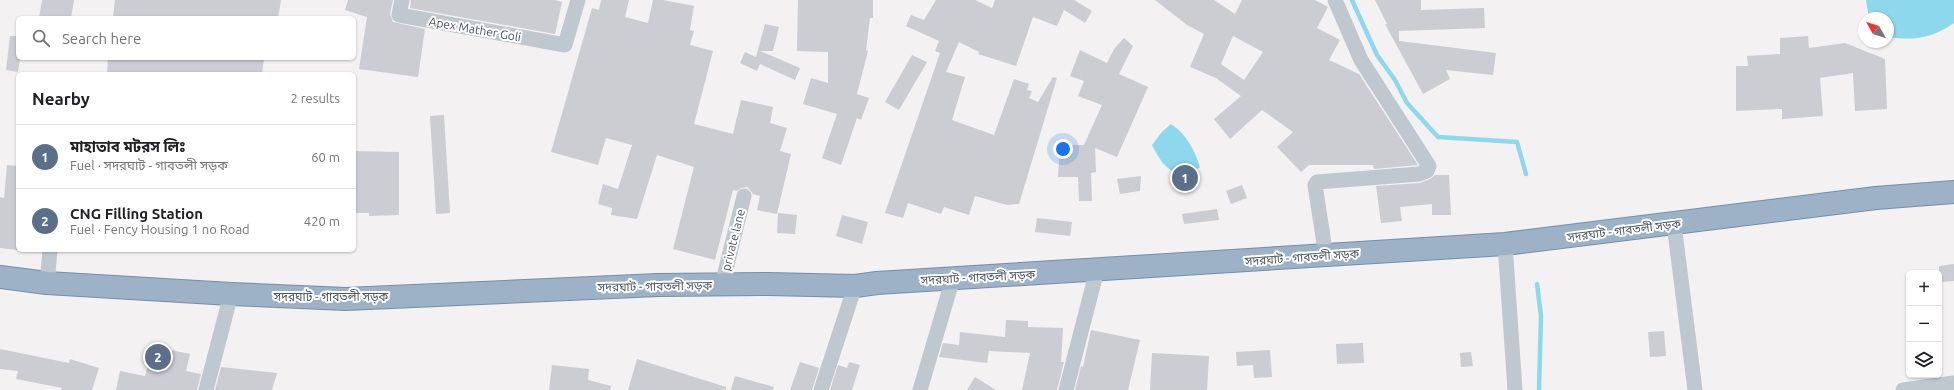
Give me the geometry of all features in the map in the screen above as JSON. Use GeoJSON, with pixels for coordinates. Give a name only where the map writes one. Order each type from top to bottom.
{"type":"FeatureCollection","features":[{"type":"Feature","properties":{"kind":"highway","name":"সদরঘাট - গাবতলী সড়ক"},"geometry":{"type":"LineString","coordinates":[[0,277],[47,283],[230,294],[346,299],[658,285],[768,284],[855,286],[877,283],[953,278],[1505,244],[1876,198],[1954,192]]}},
{"type":"Feature","properties":{"kind":"street","name":"Apex Mather Goli"},"geometry":{"type":"LineString","coordinates":[[402,0],[399,15],[565,45],[578,0]]}},
{"type":"Feature","properties":{"kind":"street"},"geometry":{"type":"LineString","coordinates":[[1326,256],[1315,185],[1317,182],[1419,174],[1427,171],[1429,166],[1361,60],[1335,0]]}},
{"type":"Feature","properties":{"kind":"street","name":"private lane"},"geometry":{"type":"LineString","coordinates":[[722,285],[744,196]]}},
{"type":"Feature","properties":{"kind":"street"},"geometry":{"type":"LineString","coordinates":[[1674,224],[1695,390]]}},
{"type":"Feature","properties":{"kind":"street"},"geometry":{"type":"LineString","coordinates":[[1505,244],[1515,390]]}},
{"type":"Feature","properties":{"kind":"street"},"geometry":{"type":"LineString","coordinates":[[47,283],[50,252]]}},
{"type":"Feature","properties":{"kind":"street"},"geometry":{"type":"LineString","coordinates":[[1066,390],[1097,270]]}},
{"type":"Feature","properties":{"kind":"street"},"geometry":{"type":"LineString","coordinates":[[920,390],[953,278]]}},
{"type":"Feature","properties":{"kind":"street"},"geometry":{"type":"LineString","coordinates":[[821,390],[855,286]]}},
{"type":"Feature","properties":{"kind":"street"},"geometry":{"type":"LineString","coordinates":[[206,390],[230,294]]}},
{"type":"Feature","properties":{"kind":"street"},"geometry":{"type":"LineString","coordinates":[[1903,390],[1954,383]]}},
{"type":"Feature","properties":{"kind":"water"},"geometry":{"type":"Polygon","coordinates":[[[1866,0],[1954,0],[1954,23],[1938,32],[1923,37],[1906,39],[1894,38],[1894,12],[1868,12],[1866,0]]]}},
{"type":"Feature","properties":{"kind":"water"},"geometry":{"type":"Polygon","coordinates":[[[1171,124],[1186,138],[1200,167],[1187,178],[1165,166],[1152,145],[1162,132],[1171,124]]]}},
{"type":"Feature","properties":{"kind":"building"},"geometry":{"type":"Polygon","coordinates":[[[42,0],[74,0],[71,16],[39,16],[42,0]]]}},
{"type":"Feature","properties":{"kind":"building"},"geometry":{"type":"Polygon","coordinates":[[[115,0],[281,0],[278,16],[113,16],[115,0]]]}},
{"type":"Feature","properties":{"kind":"building"},"geometry":{"type":"Polygon","coordinates":[[[348,0],[393,0],[390,14],[393,22],[425,29],[418,77],[359,69],[367,17],[345,10],[348,0]]]}},
{"type":"Feature","properties":{"kind":"building"},"geometry":{"type":"Polygon","coordinates":[[[411,0],[555,0],[562,2],[555,34],[410,8],[411,0]]]}},
{"type":"Feature","properties":{"kind":"building"},"geometry":{"type":"Polygon","coordinates":[[[601,0],[629,0],[625,17],[648,23],[653,0],[663,0],[694,6],[690,30],[694,31],[690,45],[713,51],[694,124],[733,134],[741,100],[773,107],[770,123],[787,128],[780,151],[791,154],[777,214],[757,210],[760,196],[753,194],[747,187],[741,188],[737,191],[733,190],[715,260],[673,249],[694,167],[657,155],[637,219],[611,215],[612,208],[598,204],[603,184],[618,189],[632,145],[606,138],[598,165],[551,152],[592,8],[599,10],[601,0]]]}},
{"type":"Feature","properties":{"kind":"building"},"geometry":{"type":"Polygon","coordinates":[[[798,0],[873,0],[873,18],[870,18],[866,50],[868,51],[857,94],[869,98],[861,120],[857,118],[841,165],[822,158],[837,114],[803,104],[811,78],[828,83],[828,52],[797,51],[798,0]]]}},
{"type":"Feature","properties":{"kind":"building"},"geometry":{"type":"Polygon","coordinates":[[[936,0],[975,0],[992,8],[995,0],[1074,0],[1092,11],[1085,23],[1064,10],[1057,26],[1033,17],[1016,66],[978,54],[979,52],[959,42],[946,72],[965,77],[952,120],[994,135],[1014,79],[1029,84],[1027,90],[1032,91],[1029,98],[1038,102],[1053,77],[1057,78],[1019,204],[1007,205],[975,196],[969,215],[944,207],[941,214],[908,203],[903,218],[885,213],[940,53],[935,51],[939,41],[906,26],[911,15],[924,20],[936,0]]]}},
{"type":"Feature","properties":{"kind":"building"},"geometry":{"type":"Polygon","coordinates":[[[1155,0],[1214,0],[1235,14],[1242,0],[1315,0],[1328,7],[1317,28],[1340,40],[1329,60],[1359,74],[1418,165],[1374,169],[1373,165],[1309,165],[1301,172],[1277,147],[1293,132],[1262,110],[1230,139],[1214,119],[1241,96],[1216,78],[1190,67],[1204,34],[1187,25],[1155,0]],[[1233,36],[1221,64],[1244,80],[1263,52],[1233,36]]]}},
{"type":"Feature","properties":{"kind":"building"},"geometry":{"type":"Polygon","coordinates":[[[1375,0],[1421,0],[1421,10],[1484,8],[1485,28],[1399,31],[1399,41],[1496,53],[1493,75],[1446,70],[1450,79],[1423,94],[1385,24],[1387,24],[1375,0]]]}},
{"type":"Feature","properties":{"kind":"building"},"geometry":{"type":"Polygon","coordinates":[[[765,24],[779,27],[773,51],[760,51],[800,68],[795,80],[760,64],[757,71],[740,63],[745,52],[756,57],[765,24]]]}},
{"type":"Feature","properties":{"kind":"building"},"geometry":{"type":"Polygon","coordinates":[[[10,36],[16,36],[16,60],[20,60],[18,72],[6,70],[10,36]]]}},
{"type":"Feature","properties":{"kind":"building"},"geometry":{"type":"Polygon","coordinates":[[[1808,36],[1809,48],[1845,43],[1885,59],[1887,109],[1855,111],[1853,73],[1820,78],[1823,116],[1782,119],[1782,109],[1736,111],[1736,66],[1748,66],[1747,56],[1780,54],[1780,38],[1808,36]]]}},
{"type":"Feature","properties":{"kind":"building"},"geometry":{"type":"Polygon","coordinates":[[[1124,38],[1133,46],[1119,74],[1148,87],[1117,157],[1095,148],[1096,172],[1091,173],[1092,201],[1079,201],[1078,177],[1058,177],[1060,145],[1084,145],[1102,105],[1078,96],[1084,81],[1070,76],[1080,50],[1107,63],[1114,49],[1124,38]]]}},
{"type":"Feature","properties":{"kind":"building"},"geometry":{"type":"Polygon","coordinates":[[[912,55],[927,62],[899,110],[885,102],[912,55]]]}},
{"type":"Feature","properties":{"kind":"building"},"geometry":{"type":"Polygon","coordinates":[[[108,60],[264,60],[262,72],[107,72],[108,60]]]}},
{"type":"Feature","properties":{"kind":"building"},"geometry":{"type":"Polygon","coordinates":[[[444,115],[450,213],[436,214],[430,116],[444,115]]]}},
{"type":"Feature","properties":{"kind":"building"},"geometry":{"type":"Polygon","coordinates":[[[356,151],[399,152],[399,215],[369,216],[369,213],[356,213],[356,151]]]}},
{"type":"Feature","properties":{"kind":"building"},"geometry":{"type":"Polygon","coordinates":[[[7,165],[16,166],[16,250],[0,248],[0,197],[4,198],[7,165]]]}},
{"type":"Feature","properties":{"kind":"building"},"geometry":{"type":"Polygon","coordinates":[[[1435,175],[1449,175],[1451,215],[1432,215],[1432,204],[1400,207],[1402,221],[1381,223],[1376,186],[1420,183],[1435,175]]]}},
{"type":"Feature","properties":{"kind":"building"},"geometry":{"type":"Polygon","coordinates":[[[1141,176],[1140,191],[1120,194],[1117,179],[1141,176]]]}},
{"type":"Feature","properties":{"kind":"building"},"geometry":{"type":"Polygon","coordinates":[[[1242,185],[1247,198],[1231,204],[1226,191],[1242,185]]]}},
{"type":"Feature","properties":{"kind":"building"},"geometry":{"type":"Polygon","coordinates":[[[1217,209],[1219,220],[1184,224],[1182,214],[1217,209]]]}},
{"type":"Feature","properties":{"kind":"building"},"geometry":{"type":"Polygon","coordinates":[[[778,213],[797,215],[795,234],[777,233],[778,213]]]}},
{"type":"Feature","properties":{"kind":"building"},"geometry":{"type":"Polygon","coordinates":[[[842,215],[868,222],[862,244],[836,236],[842,215]]]}},
{"type":"Feature","properties":{"kind":"building"},"geometry":{"type":"Polygon","coordinates":[[[1037,218],[1072,222],[1070,236],[1035,232],[1037,218]]]}},
{"type":"Feature","properties":{"kind":"building"},"geometry":{"type":"Polygon","coordinates":[[[1954,264],[1954,281],[1942,282],[1942,270],[1939,270],[1939,266],[1954,264]]]}},
{"type":"Feature","properties":{"kind":"building"},"geometry":{"type":"Polygon","coordinates":[[[1006,320],[1028,321],[1028,327],[1063,328],[1061,362],[1064,362],[1057,390],[1022,390],[1030,353],[989,351],[987,363],[939,357],[943,343],[959,345],[960,332],[1005,337],[1006,320]]]}},
{"type":"Feature","properties":{"kind":"building"},"geometry":{"type":"Polygon","coordinates":[[[1091,330],[1140,340],[1128,390],[1075,390],[1081,366],[1083,367],[1091,330]]]}},
{"type":"Feature","properties":{"kind":"building"},"geometry":{"type":"Polygon","coordinates":[[[1664,331],[1666,356],[1650,357],[1648,332],[1664,331]]]}},
{"type":"Feature","properties":{"kind":"building"},"geometry":{"type":"Polygon","coordinates":[[[1363,343],[1364,363],[1337,364],[1336,344],[1363,343]]]}},
{"type":"Feature","properties":{"kind":"building"},"geometry":{"type":"Polygon","coordinates":[[[157,347],[190,354],[186,371],[201,374],[197,390],[116,390],[120,371],[145,376],[148,365],[152,366],[157,347]]]}},
{"type":"Feature","properties":{"kind":"building"},"geometry":{"type":"Polygon","coordinates":[[[0,349],[69,363],[70,359],[99,368],[92,390],[61,390],[62,388],[16,379],[18,371],[0,369],[0,349]]]}},
{"type":"Feature","properties":{"kind":"building"},"geometry":{"type":"Polygon","coordinates":[[[1270,350],[1272,377],[1254,378],[1253,365],[1237,366],[1236,352],[1270,350]]]}},
{"type":"Feature","properties":{"kind":"building"},"geometry":{"type":"Polygon","coordinates":[[[1471,352],[1473,366],[1461,367],[1460,353],[1471,352]]]}},
{"type":"Feature","properties":{"kind":"building"},"geometry":{"type":"Polygon","coordinates":[[[1152,353],[1209,356],[1207,390],[1150,390],[1152,353]]]}},
{"type":"Feature","properties":{"kind":"building"},"geometry":{"type":"Polygon","coordinates":[[[637,359],[726,387],[726,390],[628,390],[637,359]]]}},
{"type":"Feature","properties":{"kind":"building"},"geometry":{"type":"Polygon","coordinates":[[[800,362],[819,368],[812,390],[790,390],[800,362]]]}},
{"type":"Feature","properties":{"kind":"building"},"geometry":{"type":"Polygon","coordinates":[[[849,362],[860,365],[852,390],[830,390],[838,365],[847,368],[849,362]]]}},
{"type":"Feature","properties":{"kind":"building"},"geometry":{"type":"Polygon","coordinates":[[[552,365],[589,369],[588,380],[611,386],[610,390],[549,390],[552,365]]]}},
{"type":"Feature","properties":{"kind":"building"},"geometry":{"type":"Polygon","coordinates":[[[221,367],[277,373],[272,390],[215,390],[221,367]]]}},
{"type":"Feature","properties":{"kind":"building"},"geometry":{"type":"Polygon","coordinates":[[[735,376],[774,387],[773,390],[731,390],[735,376]]]}},
{"type":"Feature","properties":{"kind":"building"},"geometry":{"type":"Polygon","coordinates":[[[975,377],[996,390],[967,390],[975,377]]]}},
{"type":"Feature","properties":{"kind":"waterway"},"geometry":{"type":"LineString","coordinates":[[1352,0],[1377,55],[1395,80],[1407,103],[1438,137],[1517,142],[1526,174]]}},
{"type":"Feature","properties":{"kind":"waterway"},"geometry":{"type":"LineString","coordinates":[[1537,284],[1541,316],[1539,390]]}},
{"type":"Feature","properties":{"kind":"place","name":"মাহাতাব মটরস লিঃ"},"geometry":{"type":"Point","coordinates":[1185,178]}},
{"type":"Feature","properties":{"kind":"place","name":"CNG Filling Station"},"geometry":{"type":"Point","coordinates":[158,357]}}]}
